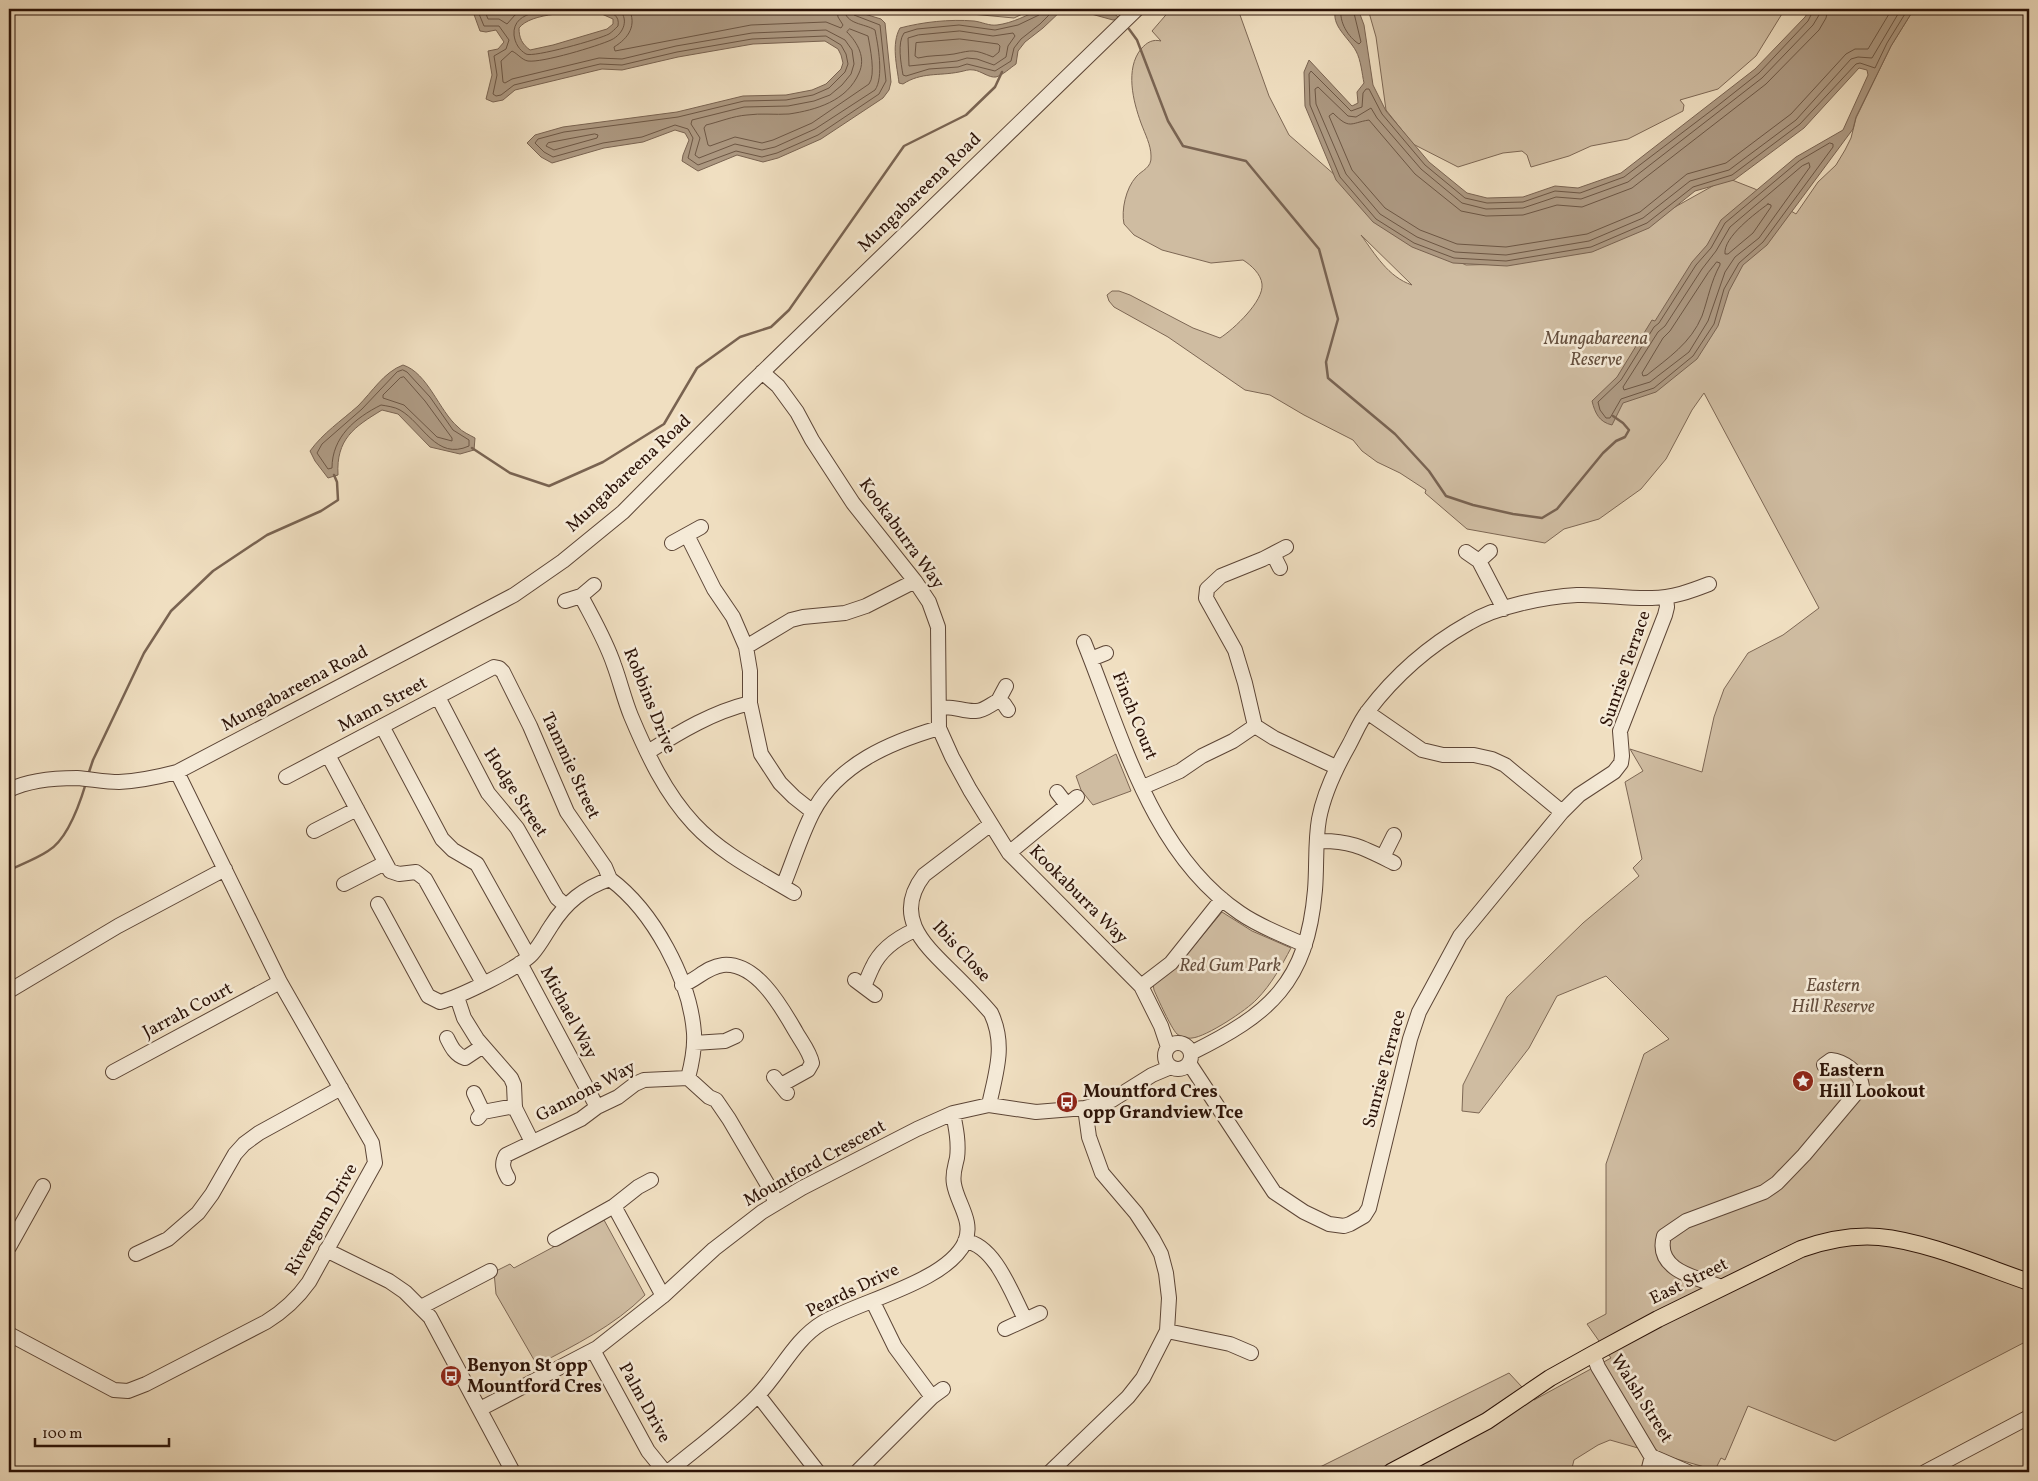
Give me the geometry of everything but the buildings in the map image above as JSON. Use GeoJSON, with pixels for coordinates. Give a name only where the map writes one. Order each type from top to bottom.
{"type":"FeatureCollection","features":[{"type":"Feature","properties":{"kind":"main road","name":"East Street"},"geometry":{"type":"LineString","coordinates":[[1391,1472],[1487,1421],[1550,1378],[1593,1354],[1722,1287],[1801,1249],[1823,1241],[1879,1237],[1919,1246],[2029,1282]]}},
{"type":"Feature","properties":{"kind":"street","name":"Mungabareena Road"},"geometry":{"type":"LineString","coordinates":[[9,790],[32,781],[78,778],[99,782],[120,782],[155,778],[177,772],[514,596],[563,561],[623,512],[762,372],[1137,9]]}},
{"type":"Feature","properties":{"kind":"street","name":"Kookaburra Way"},"geometry":{"type":"LineString","coordinates":[[762,372],[778,386],[797,412],[812,440],[853,503],[915,580],[929,602],[938,627],[940,728],[952,757],[991,824],[1009,853],[1141,986],[1178,1055]]}},
{"type":"Feature","properties":{"kind":"street"},"geometry":{"type":"LineString","coordinates":[[672,543],[701,527]]}},
{"type":"Feature","properties":{"kind":"street"},"geometry":{"type":"LineString","coordinates":[[687,535],[714,589],[733,617],[746,647],[750,671],[750,703],[761,754],[780,782],[794,797],[813,812]]}},
{"type":"Feature","properties":{"kind":"street"},"geometry":{"type":"LineString","coordinates":[[1286,547],[1221,576],[1207,589],[1206,598],[1235,650],[1255,726],[1274,738],[1336,767]]}},
{"type":"Feature","properties":{"kind":"street"},"geometry":{"type":"LineString","coordinates":[[1479,561],[1490,551]]}},
{"type":"Feature","properties":{"kind":"street"},"geometry":{"type":"LineString","coordinates":[[1466,552],[1479,561],[1504,609]]}},
{"type":"Feature","properties":{"kind":"street"},"geometry":{"type":"LineString","coordinates":[[1273,554],[1280,568]]}},
{"type":"Feature","properties":{"kind":"street"},"geometry":{"type":"LineString","coordinates":[[746,647],[792,620],[803,617],[845,613],[866,606],[915,580]]}},
{"type":"Feature","properties":{"kind":"street","name":"Mountford Crescent"},"geometry":{"type":"LineString","coordinates":[[480,1409],[593,1350],[664,1296],[714,1249],[752,1219],[818,1180],[953,1113],[989,1105],[1036,1112],[1085,1108],[1112,1100],[1152,1075],[1178,1055],[1212,1043],[1252,1019],[1270,1003],[1294,971],[1305,945],[1312,918],[1320,818],[1336,767],[1367,712],[1399,676],[1435,644],[1472,621],[1504,609],[1544,599],[1576,595],[1666,597],[1709,584]]}},
{"type":"Feature","properties":{"kind":"street"},"geometry":{"type":"LineString","coordinates":[[565,601],[581,596],[594,585]]}},
{"type":"Feature","properties":{"kind":"street","name":"Robbins Drive"},"geometry":{"type":"LineString","coordinates":[[581,596],[602,635],[631,715],[668,789],[695,825],[727,852],[788,890],[813,812],[827,791],[845,773],[861,761],[891,744],[940,728]]}},
{"type":"Feature","properties":{"kind":"street","name":"Sunrise Terrace"},"geometry":{"type":"LineString","coordinates":[[1178,1055],[1199,1082],[1274,1192],[1304,1212],[1329,1224],[1344,1226],[1364,1216],[1369,1208],[1410,1039],[1419,1012],[1460,936],[1562,812],[1579,795],[1614,772],[1620,763],[1622,756],[1620,731],[1662,622],[1667,606],[1666,597]]}},
{"type":"Feature","properties":{"kind":"street","name":"Finch Court"},"geometry":{"type":"LineString","coordinates":[[1084,642],[1129,757],[1161,827],[1177,852],[1206,885],[1222,899],[1257,924],[1305,945]]}},
{"type":"Feature","properties":{"kind":"street","name":"Finch Court"},"geometry":{"type":"LineString","coordinates":[[1091,659],[1106,653]]}},
{"type":"Feature","properties":{"kind":"street","name":"Mann Street"},"geometry":{"type":"LineString","coordinates":[[286,777],[494,667],[499,668]]}},
{"type":"Feature","properties":{"kind":"street","name":"Tammie Street"},"geometry":{"type":"LineString","coordinates":[[499,668],[503,672],[530,726],[567,812],[605,867],[610,878]]}},
{"type":"Feature","properties":{"kind":"street"},"geometry":{"type":"LineString","coordinates":[[939,708],[953,706],[976,712],[1003,705],[1006,686]]}},
{"type":"Feature","properties":{"kind":"street","name":"Hodge Street"},"geometry":{"type":"LineString","coordinates":[[438,697],[488,793],[517,828],[557,898],[566,906]]}},
{"type":"Feature","properties":{"kind":"street"},"geometry":{"type":"LineString","coordinates":[[648,752],[685,729],[715,714],[750,703]]}},
{"type":"Feature","properties":{"kind":"street"},"geometry":{"type":"LineString","coordinates":[[1367,712],[1422,750],[1443,755],[1474,755],[1505,765],[1562,812]]}},
{"type":"Feature","properties":{"kind":"street","name":"Michael Way"},"geometry":{"type":"LineString","coordinates":[[382,726],[442,839],[453,850],[477,864],[597,1107]]}},
{"type":"Feature","properties":{"kind":"street"},"geometry":{"type":"LineString","coordinates":[[1143,787],[1180,771],[1202,756],[1234,741],[1255,726]]}},
{"type":"Feature","properties":{"kind":"street"},"geometry":{"type":"LineString","coordinates":[[328,755],[390,871],[394,873],[416,872],[425,879],[483,983]]}},
{"type":"Feature","properties":{"kind":"street","name":"Rivergum Drive"},"geometry":{"type":"LineString","coordinates":[[9,1334],[114,1390],[128,1391],[154,1380],[279,1314],[297,1298],[309,1282],[375,1163],[372,1143],[280,982],[177,772]]}},
{"type":"Feature","properties":{"kind":"street"},"geometry":{"type":"LineString","coordinates":[[1009,853],[1072,801],[1057,792]]}},
{"type":"Feature","properties":{"kind":"street"},"geometry":{"type":"LineString","coordinates":[[314,831],[357,809]]}},
{"type":"Feature","properties":{"kind":"street","name":"Ibis Close"},"geometry":{"type":"LineString","coordinates":[[989,1105],[1000,1050],[997,1027],[991,1013],[923,943],[915,930],[912,898],[918,882],[933,867],[991,824]]}},
{"type":"Feature","properties":{"kind":"street"},"geometry":{"type":"LineString","coordinates":[[1317,841],[1338,840],[1359,845],[1388,860],[1394,835]]}},
{"type":"Feature","properties":{"kind":"street"},"geometry":{"type":"LineString","coordinates":[[344,884],[385,863]]}},
{"type":"Feature","properties":{"kind":"street"},"geometry":{"type":"LineString","coordinates":[[9,992],[118,926],[225,869]]}},
{"type":"Feature","properties":{"kind":"street"},"geometry":{"type":"LineString","coordinates":[[378,904],[428,996],[440,1002],[456,997],[525,960],[545,937],[566,906],[582,891],[610,878],[631,898],[659,934],[682,985],[690,1013],[694,1044],[694,1054],[688,1078],[710,1098],[716,1100],[772,1192],[775,1204]]}},
{"type":"Feature","properties":{"kind":"street"},"geometry":{"type":"LineString","coordinates":[[1141,986],[1171,963],[1222,899]]}},
{"type":"Feature","properties":{"kind":"street"},"geometry":{"type":"LineString","coordinates":[[876,995],[860,983],[882,952],[903,936],[915,930]]}},
{"type":"Feature","properties":{"kind":"street"},"geometry":{"type":"LineString","coordinates":[[682,985],[706,970],[724,965],[733,966],[763,984],[777,1001],[811,1058],[811,1067],[808,1070],[781,1085]]}},
{"type":"Feature","properties":{"kind":"street","name":"Jarrah Court"},"geometry":{"type":"LineString","coordinates":[[113,1072],[280,982]]}},
{"type":"Feature","properties":{"kind":"street","name":"Gannons Way"},"geometry":{"type":"LineString","coordinates":[[456,997],[464,1018],[483,1046],[506,1070],[511,1078],[514,1085],[515,1106],[520,1121],[532,1142]]}},
{"type":"Feature","properties":{"kind":"street"},"geometry":{"type":"LineString","coordinates":[[694,1044],[725,1041],[735,1035]]}},
{"type":"Feature","properties":{"kind":"street"},"geometry":{"type":"LineString","coordinates":[[447,1038],[455,1052],[465,1058],[483,1046]]}},
{"type":"Feature","properties":{"kind":"street"},"geometry":{"type":"LineString","coordinates":[[1722,1287],[1685,1274],[1668,1263],[1662,1249],[1664,1236],[1686,1221],[1764,1192],[1777,1183],[1804,1155],[1862,1086],[1861,1080],[1856,1074],[1838,1061],[1831,1060],[1824,1065]]}},
{"type":"Feature","properties":{"kind":"street","name":"Gannons Way"},"geometry":{"type":"LineString","coordinates":[[508,1178],[503,1169],[503,1161],[506,1155],[581,1118],[597,1107],[618,1097],[631,1086],[644,1080],[688,1078]]}},
{"type":"Feature","properties":{"kind":"street"},"geometry":{"type":"LineString","coordinates":[[136,1254],[168,1239],[198,1213],[212,1194],[235,1154],[244,1144],[259,1132],[341,1088]]}},
{"type":"Feature","properties":{"kind":"street"},"geometry":{"type":"LineString","coordinates":[[474,1093],[480,1115],[515,1106]]}},
{"type":"Feature","properties":{"kind":"street"},"geometry":{"type":"LineString","coordinates":[[1050,1472],[1128,1398],[1143,1378],[1168,1331],[1169,1298],[1166,1273],[1160,1254],[1146,1227],[1102,1173],[1089,1138],[1085,1108]]}},
{"type":"Feature","properties":{"kind":"street"},"geometry":{"type":"LineString","coordinates":[[953,1113],[958,1140],[953,1182],[966,1217],[965,1241],[980,1246],[994,1259],[1025,1319]]}},
{"type":"Feature","properties":{"kind":"street"},"geometry":{"type":"LineString","coordinates":[[555,1239],[614,1206],[635,1181],[651,1180]]}},
{"type":"Feature","properties":{"kind":"street"},"geometry":{"type":"LineString","coordinates":[[9,1247],[43,1186]]}},
{"type":"Feature","properties":{"kind":"street"},"geometry":{"type":"LineString","coordinates":[[614,1206],[664,1296]]}},
{"type":"Feature","properties":{"kind":"street"},"geometry":{"type":"LineString","coordinates":[[562,1219],[568,1232]]}},
{"type":"Feature","properties":{"kind":"street","name":"Peards Drive"},"geometry":{"type":"LineString","coordinates":[[666,1472],[758,1395],[800,1342],[812,1330],[829,1319],[873,1302],[946,1265],[952,1260],[965,1241]]}},
{"type":"Feature","properties":{"kind":"street"},"geometry":{"type":"LineString","coordinates":[[326,1250],[389,1281],[405,1292],[430,1317],[513,1472]]}},
{"type":"Feature","properties":{"kind":"street"},"geometry":{"type":"LineString","coordinates":[[421,1307],[487,1273],[490,1288]]}},
{"type":"Feature","properties":{"kind":"street"},"geometry":{"type":"LineString","coordinates":[[857,1472],[938,1393],[895,1347],[873,1302]]}},
{"type":"Feature","properties":{"kind":"street"},"geometry":{"type":"LineString","coordinates":[[1005,1329],[1040,1313]]}},
{"type":"Feature","properties":{"kind":"street"},"geometry":{"type":"LineString","coordinates":[[1168,1331],[1230,1344],[1251,1353]]}},
{"type":"Feature","properties":{"kind":"street","name":"Palm Drive"},"geometry":{"type":"LineString","coordinates":[[593,1350],[648,1451],[666,1472]]}},
{"type":"Feature","properties":{"kind":"street","name":"Walsh Street"},"geometry":{"type":"LineString","coordinates":[[1593,1354],[1598,1367],[1652,1456],[1688,1472]]}},
{"type":"Feature","properties":{"kind":"street"},"geometry":{"type":"LineString","coordinates":[[758,1395],[818,1472]]}},
{"type":"Feature","properties":{"kind":"street"},"geometry":{"type":"LineString","coordinates":[[1925,1472],[2029,1417]]}},
{"type":"Feature","properties":{"kind":"street"},"geometry":{"type":"LineString","coordinates":[[1648,1472],[1652,1456]]}},
{"type":"Feature","properties":{"kind":"green space"},"geometry":{"type":"Polygon","coordinates":[[[918,9],[1033,9],[1014,18],[918,9]]]}},
{"type":"Feature","properties":{"kind":"green space"},"geometry":{"type":"Polygon","coordinates":[[[1171,9],[1243,9],[1240,15],[1269,96],[1289,135],[1406,237],[1466,265],[1508,264],[1666,212],[1727,178],[1755,189],[1796,214],[1818,182],[1836,165],[1845,150],[1851,138],[1856,118],[1891,46],[1914,9],[2029,9],[2029,1340],[1835,1441],[1748,1406],[1725,1460],[1721,1458],[1715,1470],[1610,1440],[1574,1460],[1571,1472],[1310,1472],[1509,1373],[1534,1400],[1611,1358],[1587,1324],[1606,1314],[1606,1164],[1644,1054],[1669,1039],[1606,976],[1557,996],[1529,1048],[1479,1113],[1462,1111],[1463,1085],[1507,997],[1583,923],[1639,876],[1633,868],[1642,859],[1625,782],[1643,771],[1630,749],[1702,772],[1714,717],[1724,689],[1748,653],[1783,635],[1819,608],[1704,393],[1692,410],[1666,459],[1641,489],[1599,519],[1564,529],[1545,543],[1467,529],[1425,493],[1426,490],[1400,473],[1377,462],[1362,451],[1353,440],[1270,395],[1245,390],[1168,337],[1114,307],[1107,295],[1112,291],[1119,291],[1193,328],[1220,338],[1247,314],[1258,298],[1262,284],[1258,273],[1243,260],[1211,263],[1162,250],[1134,235],[1124,224],[1124,206],[1129,187],[1151,160],[1149,144],[1135,105],[1132,75],[1136,57],[1141,49],[1155,40],[1161,41],[1152,31],[1171,9]],[[1361,235],[1389,271],[1412,285],[1361,235]]]}},
{"type":"Feature","properties":{"kind":"green space"},"geometry":{"type":"Polygon","coordinates":[[[1368,9],[1785,9],[1756,56],[1718,89],[1680,100],[1684,105],[1683,111],[1628,139],[1591,146],[1569,156],[1531,167],[1527,155],[1522,151],[1503,153],[1458,167],[1413,144],[1386,110],[1376,37],[1368,9]]]}},
{"type":"Feature","properties":{"kind":"green space"},"geometry":{"type":"Polygon","coordinates":[[[1116,754],[1131,791],[1093,805],[1081,790],[1076,776],[1116,754]]]}},
{"type":"Feature","properties":{"kind":"green space","name":"Red Gum Park"},"geometry":{"type":"Polygon","coordinates":[[[1222,912],[1252,931],[1291,948],[1272,981],[1252,1004],[1207,1033],[1192,1038],[1184,1037],[1177,1034],[1171,1026],[1153,984],[1175,967],[1222,912]]]}},
{"type":"Feature","properties":{"kind":"green space"},"geometry":{"type":"Polygon","coordinates":[[[604,1220],[645,1295],[607,1325],[537,1365],[496,1294],[494,1272],[510,1264],[514,1268],[604,1220]]]}},
{"type":"Feature","properties":{"kind":"water"},"geometry":{"type":"Polygon","coordinates":[[[472,9],[848,9],[881,19],[885,23],[891,82],[889,90],[883,98],[821,139],[778,158],[763,162],[737,155],[698,171],[682,161],[689,140],[685,133],[675,130],[643,142],[604,148],[552,163],[541,157],[527,143],[535,135],[563,127],[677,112],[743,96],[786,95],[812,90],[826,84],[841,69],[843,63],[841,55],[838,49],[825,41],[753,44],[678,57],[622,70],[602,69],[515,90],[503,100],[493,102],[486,99],[492,75],[488,51],[498,49],[504,42],[496,30],[480,31],[472,9]],[[595,11],[554,14],[533,19],[519,28],[523,43],[530,50],[607,29],[613,24],[613,19],[595,11]]]}},
{"type":"Feature","properties":{"kind":"water"},"geometry":{"type":"Polygon","coordinates":[[[1041,9],[1063,9],[1025,42],[1018,51],[1016,64],[1001,75],[993,77],[970,70],[923,76],[903,84],[899,83],[895,48],[900,28],[955,20],[997,25],[1014,21],[1041,9]]]}},
{"type":"Feature","properties":{"kind":"water"},"geometry":{"type":"Polygon","coordinates":[[[1073,9],[1109,9],[1118,19],[1113,20],[1073,9]]]}},
{"type":"Feature","properties":{"kind":"water"},"geometry":{"type":"Polygon","coordinates":[[[1336,9],[1358,9],[1364,25],[1373,85],[1386,111],[1429,162],[1467,193],[1487,198],[1523,197],[1555,186],[1578,188],[1621,173],[1755,69],[1805,17],[1810,9],[1914,9],[1891,46],[1856,117],[1853,129],[1767,245],[1743,265],[1729,291],[1718,326],[1697,359],[1656,392],[1623,403],[1612,425],[1604,422],[1598,416],[1592,401],[1617,377],[1652,320],[1655,321],[1692,262],[1707,245],[1721,220],[1796,157],[1843,130],[1868,75],[1867,70],[1859,68],[1804,128],[1734,180],[1695,191],[1649,228],[1592,252],[1507,266],[1453,263],[1412,247],[1373,222],[1336,180],[1305,106],[1304,72],[1309,60],[1352,106],[1358,103],[1357,92],[1364,83],[1360,63],[1356,51],[1338,26],[1335,15],[1336,9]]]}},
{"type":"Feature","properties":{"kind":"water"},"geometry":{"type":"Polygon","coordinates":[[[403,365],[412,369],[426,384],[451,420],[464,432],[475,438],[474,450],[460,454],[430,447],[398,414],[382,410],[363,422],[349,435],[340,452],[338,475],[328,478],[310,451],[326,433],[358,406],[384,377],[403,365]]]}},
{"type":"Feature","properties":{"kind":"waterway"},"geometry":{"type":"LineString","coordinates":[[1129,29],[1137,40],[1168,121],[1183,146],[1246,161],[1319,249],[1338,319],[1326,362],[1328,378],[1395,434],[1429,471],[1446,496],[1473,505],[1542,518],[1557,509],[1603,453],[1616,441],[1625,437],[1629,430],[1613,416]]}},
{"type":"Feature","properties":{"kind":"waterway"},"geometry":{"type":"LineString","coordinates":[[472,448],[510,473],[549,486],[603,462],[664,424],[697,368],[740,337],[771,327],[789,310],[904,146],[966,115],[995,87],[1002,72]]}},
{"type":"Feature","properties":{"kind":"waterway"},"geometry":{"type":"LineString","coordinates":[[88,775],[93,760],[144,653],[171,611],[213,571],[267,535],[321,511],[338,500],[337,482],[334,475]]}},
{"type":"Feature","properties":{"kind":"waterway"},"geometry":{"type":"LineString","coordinates":[[9,870],[55,846],[72,820],[86,783]]}},
{"type":"Feature","properties":{"kind":"place","name":"Eastern Hill Lookout"},"geometry":{"type":"Point","coordinates":[1803,1081]}},
{"type":"Feature","properties":{"kind":"place","name":"Mountford Cres opp Grandview Tce"},"geometry":{"type":"Point","coordinates":[1067,1102]}},
{"type":"Feature","properties":{"kind":"place","name":"Benyon St opp Mountford Cres"},"geometry":{"type":"Point","coordinates":[451,1376]}},
{"type":"Feature","properties":{"kind":"park label","name":"Mungabareena Reserve"},"geometry":{"type":"Point","coordinates":[1596,349]}},
{"type":"Feature","properties":{"kind":"park label","name":"Eastern Hill Reserve"},"geometry":{"type":"Point","coordinates":[1833,996]}}]}
